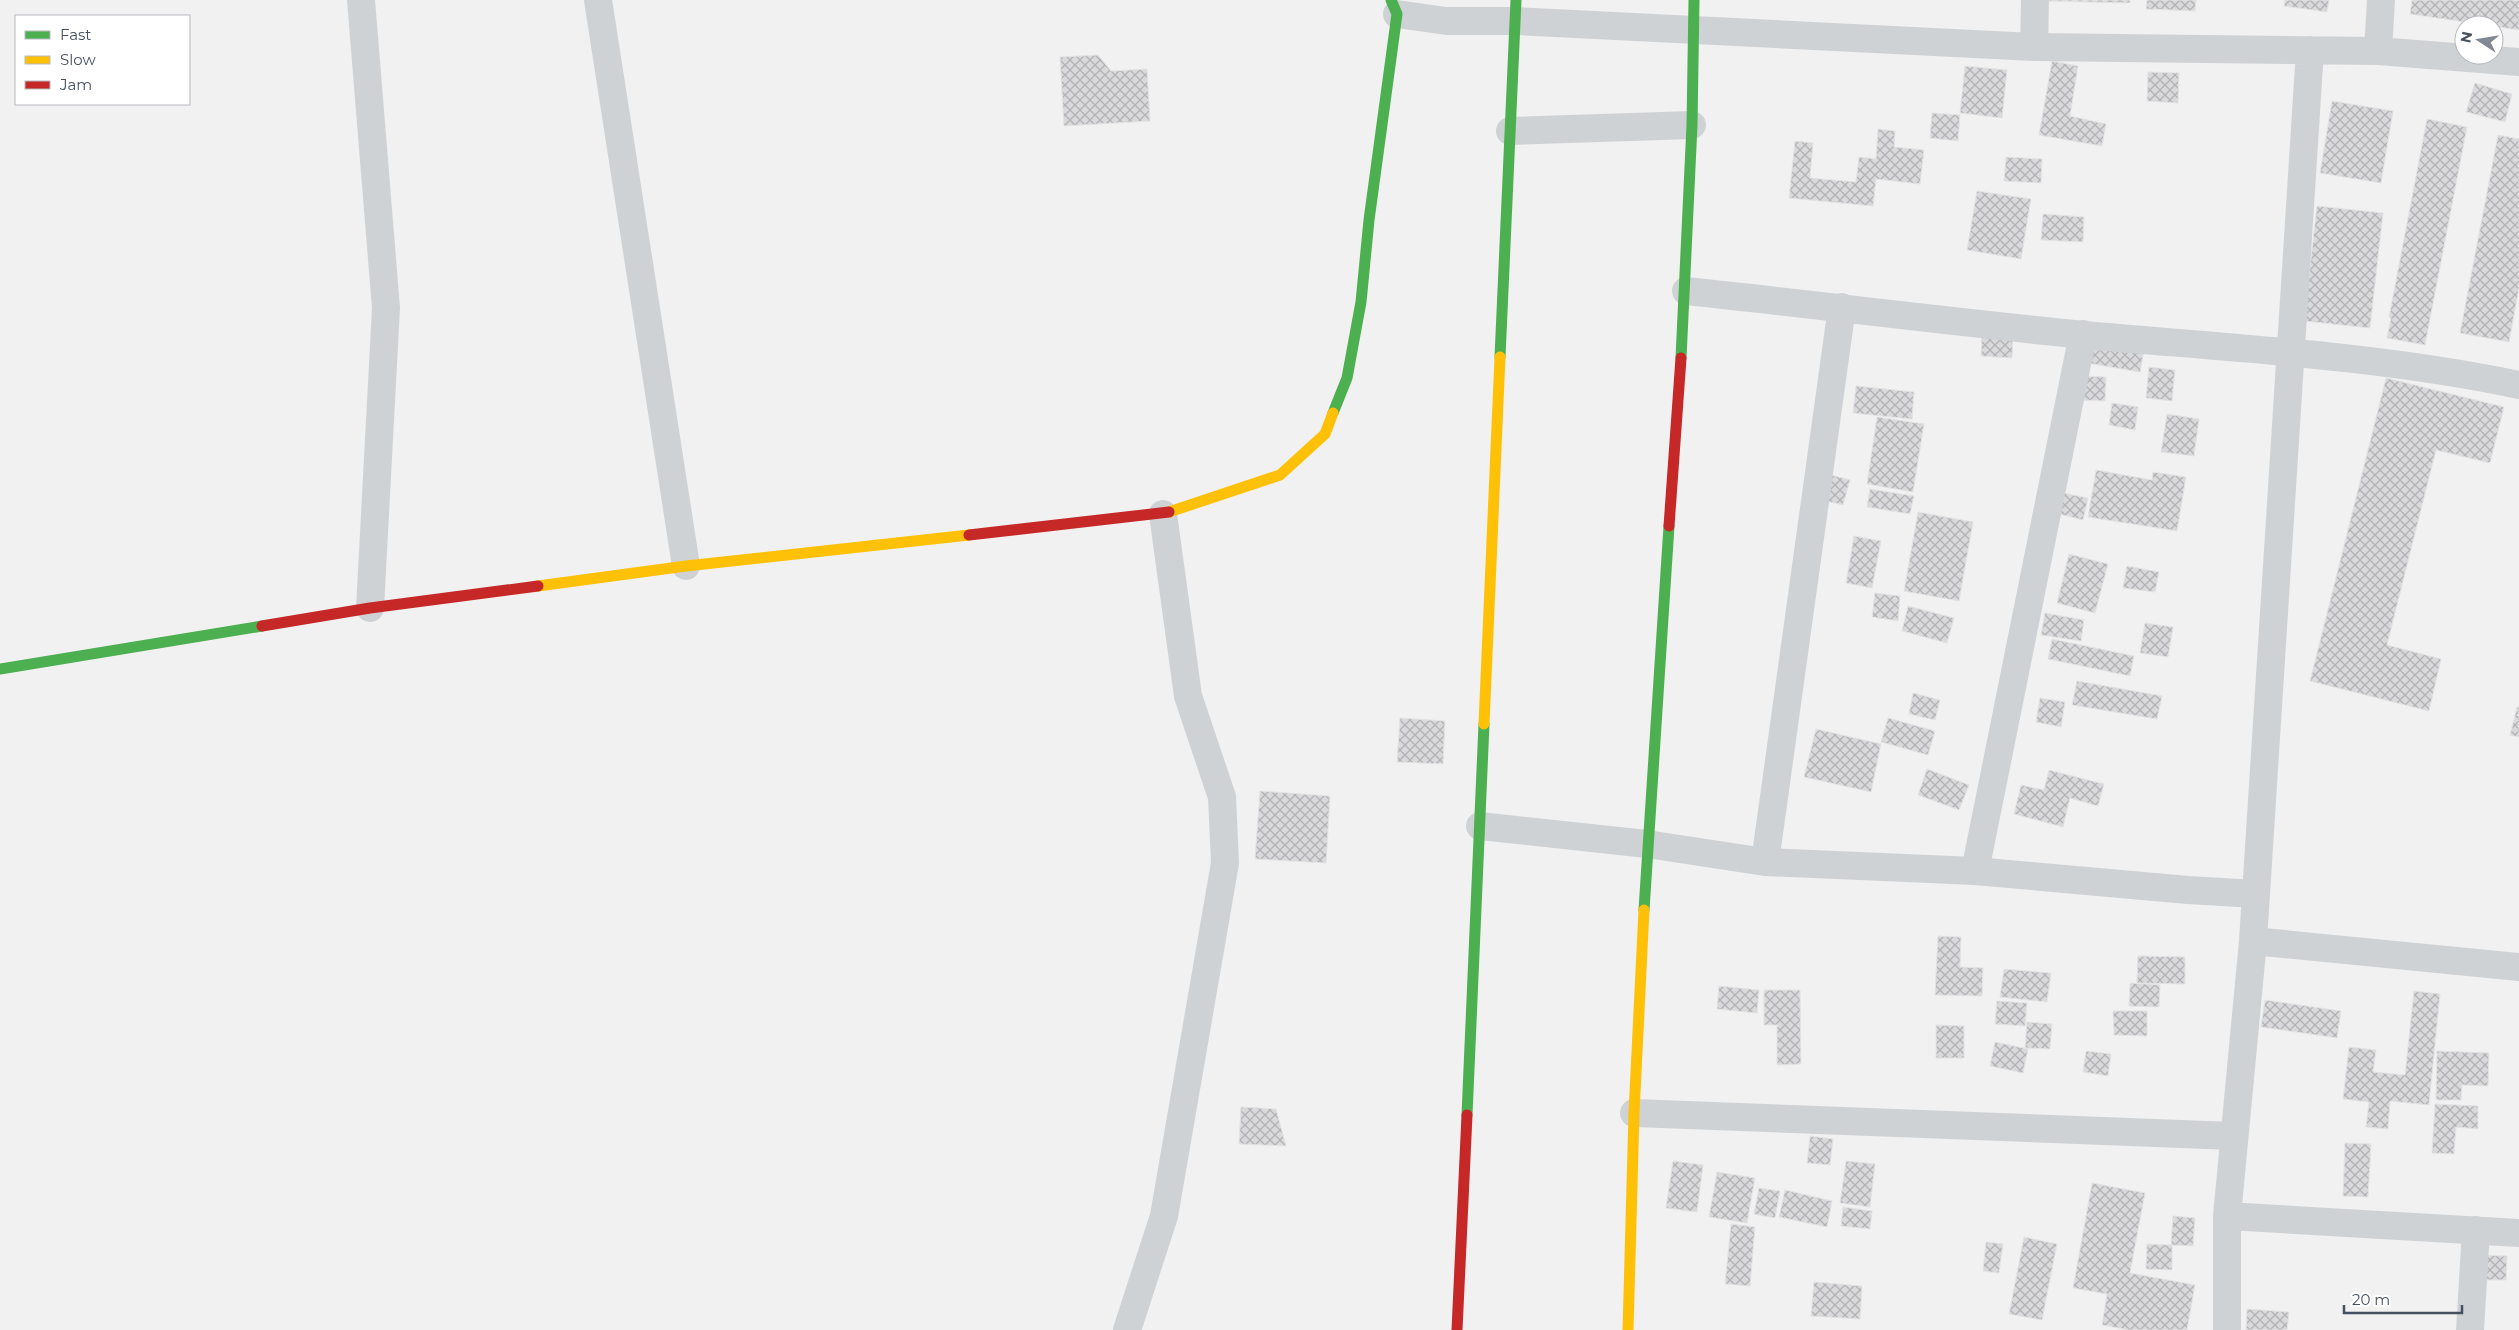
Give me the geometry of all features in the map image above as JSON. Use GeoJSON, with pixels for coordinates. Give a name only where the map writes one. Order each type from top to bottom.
{"type":"FeatureCollection","features":[{"type":"Feature","properties":{"kind":"street"},"geometry":{"type":"LineString","coordinates":[[360,0],[386,308],[370,608]]}},
{"type":"Feature","properties":{"kind":"street"},"geometry":{"type":"LineString","coordinates":[[598,0],[686,566]]}},
{"type":"Feature","properties":{"kind":"street"},"geometry":{"type":"LineString","coordinates":[[1628,1330],[1634,1113],[1648,844],[1686,291],[1694,0]]}},
{"type":"Feature","properties":{"kind":"street"},"geometry":{"type":"LineString","coordinates":[[2034,47],[2035,0]]}},
{"type":"Feature","properties":{"kind":"street"},"geometry":{"type":"LineString","coordinates":[[2378,51],[2381,0]]}},
{"type":"Feature","properties":{"kind":"street"},"geometry":{"type":"LineString","coordinates":[[0,668],[370,608],[686,566],[1162,514],[1280,476],[1326,434],[1347,378],[1362,302],[1369,220],[1394,7],[1446,21],[1516,11],[1693,29],[2034,47],[2378,51],[2519,62]]}},
{"type":"Feature","properties":{"kind":"street"},"geometry":{"type":"LineString","coordinates":[[1457,1330],[1516,11]]}},
{"type":"Feature","properties":{"kind":"street"},"geometry":{"type":"LineString","coordinates":[[2227,1330],[2227,1216],[2253,942],[2289,352],[2310,50]]}},
{"type":"Feature","properties":{"kind":"street"},"geometry":{"type":"LineString","coordinates":[[1510,132],[1692,125]]}},
{"type":"Feature","properties":{"kind":"street"},"geometry":{"type":"LineString","coordinates":[[1686,291],[2082,334],[2289,352],[2464,374],[2519,385]]}},
{"type":"Feature","properties":{"kind":"street"},"geometry":{"type":"LineString","coordinates":[[1765,862],[1842,307]]}},
{"type":"Feature","properties":{"kind":"street"},"geometry":{"type":"LineString","coordinates":[[1975,871],[2082,334]]}},
{"type":"Feature","properties":{"kind":"street"},"geometry":{"type":"LineString","coordinates":[[1127,1330],[1164,1216],[1225,863],[1222,797],[1188,696],[1162,514]]}},
{"type":"Feature","properties":{"kind":"street"},"geometry":{"type":"LineString","coordinates":[[1480,826],[1648,844],[1765,862],[1975,871],[2188,890],[2256,894]]}},
{"type":"Feature","properties":{"kind":"street"},"geometry":{"type":"LineString","coordinates":[[2253,942],[2519,967]]}},
{"type":"Feature","properties":{"kind":"street"},"geometry":{"type":"LineString","coordinates":[[1634,1113],[2234,1136]]}},
{"type":"Feature","properties":{"kind":"street"},"geometry":{"type":"LineString","coordinates":[[2227,1216],[2519,1233]]}},
{"type":"Feature","properties":{"kind":"street"},"geometry":{"type":"LineString","coordinates":[[2470,1330],[2476,1230]]}},
{"type":"Feature","properties":{"kind":"building"},"geometry":{"type":"Polygon","coordinates":[[[2130,0],[2130,3],[2047,1],[2130,0]]]}},
{"type":"Feature","properties":{"kind":"building"},"geometry":{"type":"Polygon","coordinates":[[[2147,0],[2196,0],[2195,11],[2146,9],[2147,0]]]}},
{"type":"Feature","properties":{"kind":"building"},"geometry":{"type":"Polygon","coordinates":[[[2285,0],[2329,0],[2327,12],[2284,6],[2285,0]]]}},
{"type":"Feature","properties":{"kind":"building"},"geometry":{"type":"Polygon","coordinates":[[[2412,0],[2519,0],[2519,30],[2504,28],[2504,15],[2454,15],[2454,20],[2410,14],[2412,0]]]}},
{"type":"Feature","properties":{"kind":"building"},"geometry":{"type":"Polygon","coordinates":[[[1098,55],[1111,71],[1147,69],[1150,121],[1064,126],[1060,57],[1098,55]]]}},
{"type":"Feature","properties":{"kind":"building"},"geometry":{"type":"Polygon","coordinates":[[[2052,61],[2078,66],[2070,116],[2106,124],[2102,146],[2039,135],[2052,61]]]}},
{"type":"Feature","properties":{"kind":"building"},"geometry":{"type":"Polygon","coordinates":[[[1965,66],[2007,70],[2002,118],[1960,113],[1965,66]]]}},
{"type":"Feature","properties":{"kind":"building"},"geometry":{"type":"Polygon","coordinates":[[[2148,72],[2179,73],[2178,103],[2147,101],[2148,72]]]}},
{"type":"Feature","properties":{"kind":"building"},"geometry":{"type":"Polygon","coordinates":[[[2475,83],[2512,94],[2505,122],[2466,112],[2475,83]]]}},
{"type":"Feature","properties":{"kind":"building"},"geometry":{"type":"Polygon","coordinates":[[[2332,101],[2393,111],[2381,183],[2320,173],[2332,101]]]}},
{"type":"Feature","properties":{"kind":"building"},"geometry":{"type":"Polygon","coordinates":[[[1932,113],[1960,115],[1958,141],[1930,138],[1932,113]]]}},
{"type":"Feature","properties":{"kind":"building"},"geometry":{"type":"Polygon","coordinates":[[[2427,119],[2467,127],[2425,345],[2387,338],[2391,318],[2389,317],[2427,119]]]}},
{"type":"Feature","properties":{"kind":"building"},"geometry":{"type":"Polygon","coordinates":[[[1878,129],[1895,131],[1894,147],[1924,150],[1920,184],[1876,179],[1873,206],[1789,198],[1795,141],[1813,143],[1810,178],[1856,182],[1859,157],[1876,159],[1878,129]]]}},
{"type":"Feature","properties":{"kind":"building"},"geometry":{"type":"Polygon","coordinates":[[[2498,135],[2519,139],[2519,288],[2509,342],[2460,333],[2498,135]]]}},
{"type":"Feature","properties":{"kind":"building"},"geometry":{"type":"Polygon","coordinates":[[[2006,157],[2042,159],[2041,183],[2004,181],[2006,157]]]}},
{"type":"Feature","properties":{"kind":"building"},"geometry":{"type":"Polygon","coordinates":[[[1977,191],[2031,199],[2021,259],[1967,250],[1977,191]]]}},
{"type":"Feature","properties":{"kind":"building"},"geometry":{"type":"Polygon","coordinates":[[[2317,206],[2383,213],[2370,328],[2304,321],[2317,206]]]}},
{"type":"Feature","properties":{"kind":"building"},"geometry":{"type":"Polygon","coordinates":[[[2043,214],[2084,217],[2083,242],[2041,240],[2043,214]]]}},
{"type":"Feature","properties":{"kind":"building"},"geometry":{"type":"Polygon","coordinates":[[[2087,333],[2145,344],[2140,372],[2081,362],[2087,333]]]}},
{"type":"Feature","properties":{"kind":"building"},"geometry":{"type":"Polygon","coordinates":[[[1982,334],[2013,336],[2012,358],[1981,356],[1982,334]]]}},
{"type":"Feature","properties":{"kind":"building"},"geometry":{"type":"Polygon","coordinates":[[[2149,367],[2175,370],[2172,401],[2146,398],[2149,367]]]}},
{"type":"Feature","properties":{"kind":"building"},"geometry":{"type":"Polygon","coordinates":[[[2082,376],[2106,377],[2105,401],[2081,400],[2082,376]]]}},
{"type":"Feature","properties":{"kind":"building"},"geometry":{"type":"Polygon","coordinates":[[[2386,378],[2504,407],[2490,463],[2436,450],[2387,645],[2441,659],[2429,711],[2310,681],[2386,378]]]}},
{"type":"Feature","properties":{"kind":"building"},"geometry":{"type":"Polygon","coordinates":[[[1856,386],[1914,392],[1912,419],[1853,413],[1856,386]]]}},
{"type":"Feature","properties":{"kind":"building"},"geometry":{"type":"Polygon","coordinates":[[[2112,403],[2138,407],[2135,430],[2109,425],[2112,403]]]}},
{"type":"Feature","properties":{"kind":"building"},"geometry":{"type":"Polygon","coordinates":[[[2167,414],[2199,419],[2194,456],[2161,452],[2167,414]]]}},
{"type":"Feature","properties":{"kind":"building"},"geometry":{"type":"Polygon","coordinates":[[[1877,417],[1924,424],[1913,492],[1867,484],[1877,417]]]}},
{"type":"Feature","properties":{"kind":"building"},"geometry":{"type":"Polygon","coordinates":[[[2096,470],[2152,480],[2153,472],[2186,477],[2177,531],[2088,517],[2096,470]]]}},
{"type":"Feature","properties":{"kind":"building"},"geometry":{"type":"Polygon","coordinates":[[[1816,471],[1850,480],[1843,505],[1809,497],[1816,471]]]}},
{"type":"Feature","properties":{"kind":"building"},"geometry":{"type":"Polygon","coordinates":[[[1870,489],[1914,496],[1910,514],[1867,507],[1870,489]]]}},
{"type":"Feature","properties":{"kind":"building"},"geometry":{"type":"Polygon","coordinates":[[[2063,493],[2088,498],[2083,520],[2059,514],[2063,493]]]}},
{"type":"Feature","properties":{"kind":"building"},"geometry":{"type":"Polygon","coordinates":[[[1918,512],[1973,522],[1959,601],[1904,591],[1918,512]]]}},
{"type":"Feature","properties":{"kind":"building"},"geometry":{"type":"Polygon","coordinates":[[[1854,536],[1881,541],[1872,588],[1846,583],[1854,536]]]}},
{"type":"Feature","properties":{"kind":"building"},"geometry":{"type":"Polygon","coordinates":[[[2069,554],[2108,564],[2095,613],[2057,603],[2069,554]]]}},
{"type":"Feature","properties":{"kind":"building"},"geometry":{"type":"Polygon","coordinates":[[[2127,566],[2159,572],[2155,592],[2123,588],[2127,566]]]}},
{"type":"Feature","properties":{"kind":"building"},"geometry":{"type":"Polygon","coordinates":[[[1875,593],[1900,596],[1898,621],[1872,617],[1875,593]]]}},
{"type":"Feature","properties":{"kind":"building"},"geometry":{"type":"Polygon","coordinates":[[[1908,606],[1954,618],[1947,643],[1902,631],[1908,606]]]}},
{"type":"Feature","properties":{"kind":"building"},"geometry":{"type":"Polygon","coordinates":[[[2045,613],[2084,620],[2081,641],[2041,635],[2045,613]]]}},
{"type":"Feature","properties":{"kind":"building"},"geometry":{"type":"Polygon","coordinates":[[[2145,623],[2173,627],[2168,657],[2140,653],[2145,623]]]}},
{"type":"Feature","properties":{"kind":"building"},"geometry":{"type":"Polygon","coordinates":[[[2052,639],[2134,656],[2130,676],[2048,659],[2052,639]]]}},
{"type":"Feature","properties":{"kind":"building"},"geometry":{"type":"Polygon","coordinates":[[[2077,681],[2162,696],[2157,719],[2072,705],[2077,681]]]}},
{"type":"Feature","properties":{"kind":"building"},"geometry":{"type":"Polygon","coordinates":[[[1913,693],[1940,700],[1935,720],[1909,714],[1913,693]]]}},
{"type":"Feature","properties":{"kind":"building"},"geometry":{"type":"Polygon","coordinates":[[[2040,698],[2065,702],[2061,727],[2036,722],[2040,698]]]}},
{"type":"Feature","properties":{"kind":"building"},"geometry":{"type":"Polygon","coordinates":[[[2517,707],[2519,707],[2519,737],[2510,735],[2517,707]]]}},
{"type":"Feature","properties":{"kind":"building"},"geometry":{"type":"Polygon","coordinates":[[[1400,718],[1445,721],[1443,764],[1397,762],[1400,718]]]}},
{"type":"Feature","properties":{"kind":"building"},"geometry":{"type":"Polygon","coordinates":[[[1888,718],[1935,731],[1928,755],[1881,742],[1888,718]]]}},
{"type":"Feature","properties":{"kind":"building"},"geometry":{"type":"Polygon","coordinates":[[[1816,729],[1881,744],[1871,792],[1804,777],[1816,729]]]}},
{"type":"Feature","properties":{"kind":"building"},"geometry":{"type":"Polygon","coordinates":[[[1927,769],[1969,785],[1959,810],[1918,795],[1927,769]]]}},
{"type":"Feature","properties":{"kind":"building"},"geometry":{"type":"Polygon","coordinates":[[[2049,770],[2104,784],[2098,806],[2070,798],[2063,827],[2014,814],[2021,785],[2044,790],[2049,770]]]}},
{"type":"Feature","properties":{"kind":"building"},"geometry":{"type":"Polygon","coordinates":[[[1260,791],[1330,796],[1326,863],[1255,859],[1260,791]]]}},
{"type":"Feature","properties":{"kind":"building"},"geometry":{"type":"Polygon","coordinates":[[[1938,936],[1961,937],[1960,967],[1983,968],[1982,996],[1935,995],[1938,936]]]}},
{"type":"Feature","properties":{"kind":"building"},"geometry":{"type":"Polygon","coordinates":[[[2138,956],[2185,957],[2185,984],[2137,983],[2138,956]]]}},
{"type":"Feature","properties":{"kind":"building"},"geometry":{"type":"Polygon","coordinates":[[[2004,969],[2051,973],[2047,1002],[2000,997],[2004,969]]]}},
{"type":"Feature","properties":{"kind":"building"},"geometry":{"type":"Polygon","coordinates":[[[2130,983],[2160,985],[2159,1007],[2129,1006],[2130,983]]]}},
{"type":"Feature","properties":{"kind":"building"},"geometry":{"type":"Polygon","coordinates":[[[1719,986],[1759,990],[1757,1013],[1717,1009],[1719,986]]]}},
{"type":"Feature","properties":{"kind":"building"},"geometry":{"type":"Polygon","coordinates":[[[1764,990],[1800,990],[1801,1064],[1777,1065],[1777,1025],[1764,1025],[1764,990]]]}},
{"type":"Feature","properties":{"kind":"building"},"geometry":{"type":"Polygon","coordinates":[[[2414,991],[2440,994],[2429,1105],[2390,1101],[2388,1129],[2366,1127],[2369,1102],[2343,1099],[2349,1047],[2376,1050],[2373,1072],[2405,1075],[2414,991]]]}},
{"type":"Feature","properties":{"kind":"building"},"geometry":{"type":"Polygon","coordinates":[[[2265,1000],[2341,1011],[2337,1038],[2261,1027],[2265,1000]]]}},
{"type":"Feature","properties":{"kind":"building"},"geometry":{"type":"Polygon","coordinates":[[[1997,1001],[2027,1003],[2025,1026],[1995,1024],[1997,1001]]]}},
{"type":"Feature","properties":{"kind":"building"},"geometry":{"type":"Polygon","coordinates":[[[2113,1011],[2147,1011],[2147,1036],[2114,1035],[2113,1011]]]}},
{"type":"Feature","properties":{"kind":"building"},"geometry":{"type":"Polygon","coordinates":[[[2027,1022],[2052,1024],[2050,1049],[2025,1048],[2027,1022]]]}},
{"type":"Feature","properties":{"kind":"building"},"geometry":{"type":"Polygon","coordinates":[[[1936,1025],[1964,1026],[1964,1058],[1936,1058],[1936,1025]]]}},
{"type":"Feature","properties":{"kind":"building"},"geometry":{"type":"Polygon","coordinates":[[[1995,1042],[2028,1049],[2023,1073],[1990,1066],[1995,1042]]]}},
{"type":"Feature","properties":{"kind":"building"},"geometry":{"type":"Polygon","coordinates":[[[2086,1051],[2111,1054],[2108,1076],[2083,1072],[2086,1051]]]}},
{"type":"Feature","properties":{"kind":"building"},"geometry":{"type":"Polygon","coordinates":[[[2437,1051],[2489,1053],[2488,1086],[2462,1085],[2461,1100],[2436,1100],[2437,1051]]]}},
{"type":"Feature","properties":{"kind":"building"},"geometry":{"type":"Polygon","coordinates":[[[2435,1104],[2478,1106],[2478,1129],[2456,1127],[2454,1154],[2432,1153],[2435,1104]]]}},
{"type":"Feature","properties":{"kind":"building"},"geometry":{"type":"Polygon","coordinates":[[[1241,1107],[1276,1109],[1286,1146],[1239,1144],[1241,1107]]]}},
{"type":"Feature","properties":{"kind":"building"},"geometry":{"type":"Polygon","coordinates":[[[1810,1136],[1833,1139],[1830,1165],[1807,1163],[1810,1136]]]}},
{"type":"Feature","properties":{"kind":"building"},"geometry":{"type":"Polygon","coordinates":[[[2345,1143],[2371,1144],[2368,1197],[2343,1196],[2345,1143]]]}},
{"type":"Feature","properties":{"kind":"building"},"geometry":{"type":"Polygon","coordinates":[[[1673,1161],[1703,1165],[1697,1212],[1666,1208],[1673,1161]]]}},
{"type":"Feature","properties":{"kind":"building"},"geometry":{"type":"Polygon","coordinates":[[[1846,1161],[1875,1164],[1870,1207],[1840,1203],[1846,1161]]]}},
{"type":"Feature","properties":{"kind":"building"},"geometry":{"type":"Polygon","coordinates":[[[1717,1172],[1755,1178],[1747,1223],[1709,1217],[1717,1172]]]}},
{"type":"Feature","properties":{"kind":"building"},"geometry":{"type":"Polygon","coordinates":[[[2092,1183],[2145,1193],[2130,1273],[2195,1285],[2187,1330],[2129,1330],[2102,1325],[2107,1294],[2073,1288],[2092,1183]]]}},
{"type":"Feature","properties":{"kind":"building"},"geometry":{"type":"Polygon","coordinates":[[[1759,1188],[1780,1191],[1775,1218],[1754,1214],[1759,1188]]]}},
{"type":"Feature","properties":{"kind":"building"},"geometry":{"type":"Polygon","coordinates":[[[1785,1190],[1832,1201],[1827,1227],[1779,1217],[1785,1190]]]}},
{"type":"Feature","properties":{"kind":"building"},"geometry":{"type":"Polygon","coordinates":[[[1843,1207],[1872,1211],[1870,1229],[1841,1226],[1843,1207]]]}},
{"type":"Feature","properties":{"kind":"building"},"geometry":{"type":"Polygon","coordinates":[[[2173,1216],[2195,1218],[2193,1246],[2171,1245],[2173,1216]]]}},
{"type":"Feature","properties":{"kind":"building"},"geometry":{"type":"Polygon","coordinates":[[[1731,1224],[1755,1227],[1750,1286],[1725,1284],[1731,1224]]]}},
{"type":"Feature","properties":{"kind":"building"},"geometry":{"type":"Polygon","coordinates":[[[2024,1237],[2057,1244],[2042,1320],[2009,1314],[2024,1237]]]}},
{"type":"Feature","properties":{"kind":"building"},"geometry":{"type":"Polygon","coordinates":[[[1986,1242],[2003,1244],[1999,1273],[1983,1271],[1986,1242]]]}},
{"type":"Feature","properties":{"kind":"building"},"geometry":{"type":"Polygon","coordinates":[[[2147,1244],[2172,1245],[2172,1270],[2146,1269],[2147,1244]]]}},
{"type":"Feature","properties":{"kind":"building"},"geometry":{"type":"Polygon","coordinates":[[[2480,1255],[2507,1256],[2506,1280],[2479,1280],[2480,1255]]]}},
{"type":"Feature","properties":{"kind":"building"},"geometry":{"type":"Polygon","coordinates":[[[1814,1282],[1862,1286],[1860,1319],[1811,1316],[1814,1282]]]}},
{"type":"Feature","properties":{"kind":"building"},"geometry":{"type":"Polygon","coordinates":[[[2247,1309],[2289,1312],[2287,1330],[2246,1330],[2247,1309]]]}},
{"type":"Feature","properties":{"kind":"traffic: fast"},"geometry":{"type":"LineString","coordinates":[[1333,413],[1347,378],[1361,302],[1369,220],[1397,14],[1391,0]]}},
{"type":"Feature","properties":{"kind":"traffic: fast"},"geometry":{"type":"LineString","coordinates":[[1500,357],[1516,0]]}},
{"type":"Feature","properties":{"kind":"traffic: fast"},"geometry":{"type":"LineString","coordinates":[[1681,358],[1692,125],[1694,0]]}},
{"type":"Feature","properties":{"kind":"traffic: fast"},"geometry":{"type":"LineString","coordinates":[[1644,910],[1669,526]]}},
{"type":"Feature","properties":{"kind":"traffic: fast"},"geometry":{"type":"LineString","coordinates":[[0,669],[262,626]]}},
{"type":"Feature","properties":{"kind":"traffic: fast"},"geometry":{"type":"LineString","coordinates":[[1467,1115],[1484,724]]}},
{"type":"Feature","properties":{"kind":"traffic: slow"},"geometry":{"type":"LineString","coordinates":[[1484,724],[1500,357]]}},
{"type":"Feature","properties":{"kind":"traffic: slow"},"geometry":{"type":"LineString","coordinates":[[1169,512],[1280,475],[1325,434],[1333,413]]}},
{"type":"Feature","properties":{"kind":"traffic: slow"},"geometry":{"type":"LineString","coordinates":[[538,586],[686,566],[969,535]]}},
{"type":"Feature","properties":{"kind":"traffic: slow"},"geometry":{"type":"LineString","coordinates":[[1628,1330],[1634,1113],[1644,910]]}},
{"type":"Feature","properties":{"kind":"traffic: jam"},"geometry":{"type":"LineString","coordinates":[[1669,526],[1681,358]]}},
{"type":"Feature","properties":{"kind":"traffic: jam"},"geometry":{"type":"LineString","coordinates":[[969,535],[1169,512]]}},
{"type":"Feature","properties":{"kind":"traffic: jam"},"geometry":{"type":"LineString","coordinates":[[262,626],[370,608],[538,586]]}},
{"type":"Feature","properties":{"kind":"traffic: jam"},"geometry":{"type":"LineString","coordinates":[[1457,1330],[1467,1115]]}}]}
